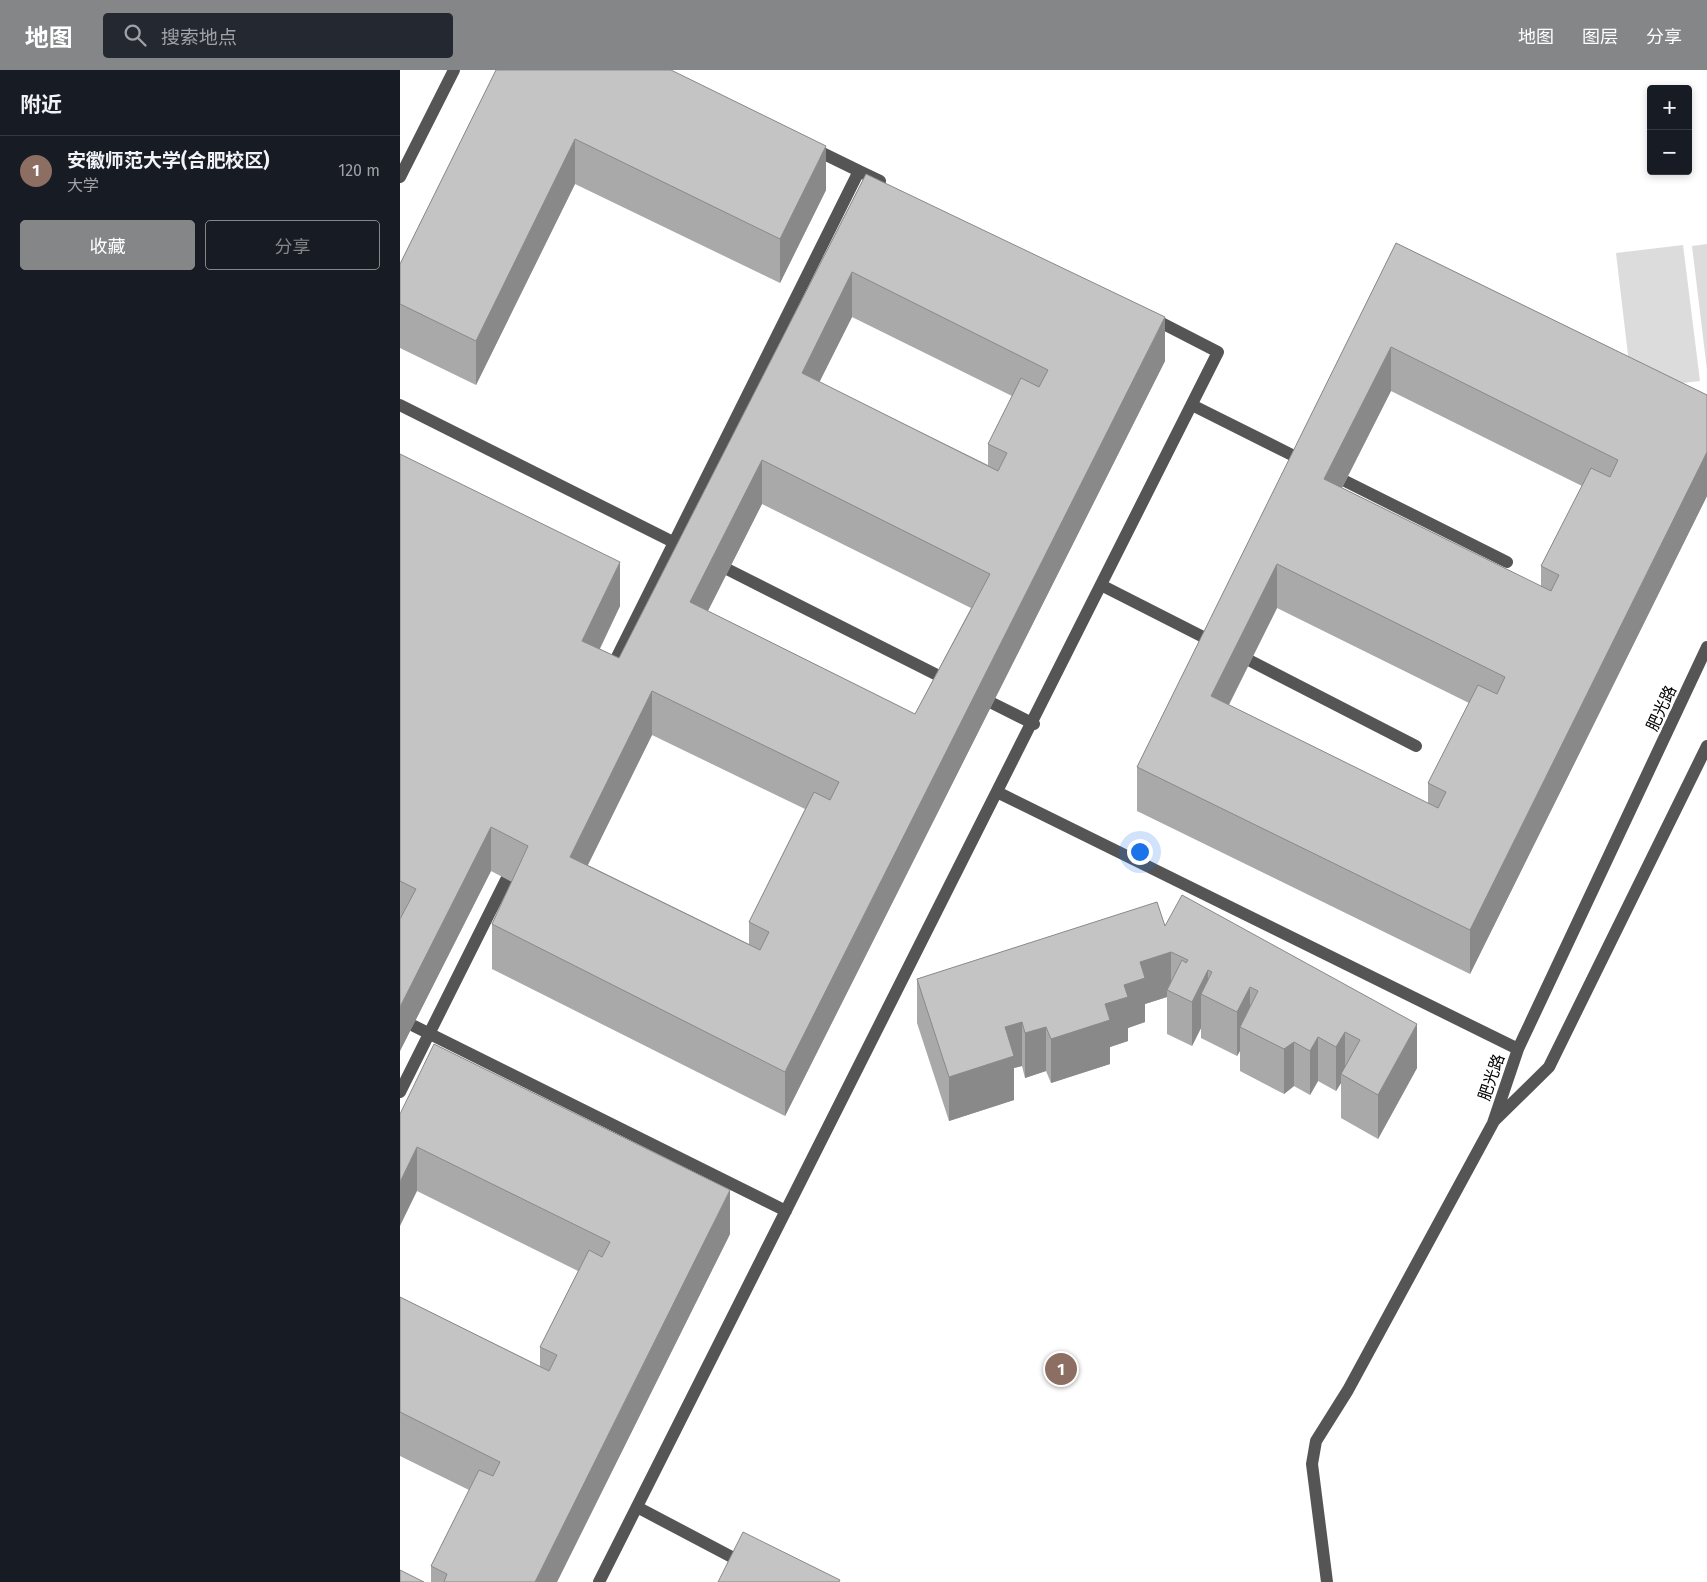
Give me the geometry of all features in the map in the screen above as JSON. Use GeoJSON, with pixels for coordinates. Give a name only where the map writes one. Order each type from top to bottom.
{"type":"FeatureCollection","features":[{"type":"Feature","properties":{"kind":"street"},"geometry":{"type":"LineString","coordinates":[[400,177],[454,70]]}},
{"type":"Feature","properties":{"kind":"street"},"geometry":{"type":"LineString","coordinates":[[805,144],[894,188]]}},
{"type":"Feature","properties":{"kind":"street"},"geometry":{"type":"LineString","coordinates":[[606,678],[859,171]]}},
{"type":"Feature","properties":{"kind":"street"},"geometry":{"type":"LineString","coordinates":[[599,1582],[1218,352],[1139,312]]}},
{"type":"Feature","properties":{"kind":"street"},"geometry":{"type":"LineString","coordinates":[[400,405],[1034,724]]}},
{"type":"Feature","properties":{"kind":"street"},"geometry":{"type":"LineString","coordinates":[[1192,405],[1507,562]]}},
{"type":"Feature","properties":{"kind":"street"},"geometry":{"type":"LineString","coordinates":[[1101,585],[1416,746]]}},
{"type":"Feature","properties":{"kind":"street","name":"肥光路"},"geometry":{"type":"LineString","coordinates":[[1492,1123],[1518,1049],[1707,647]]}},
{"type":"Feature","properties":{"kind":"street","name":"肥光路"},"geometry":{"type":"LineString","coordinates":[[1492,1123],[1549,1067],[1707,746]]}},
{"type":"Feature","properties":{"kind":"street"},"geometry":{"type":"LineString","coordinates":[[997,792],[1518,1049]]}},
{"type":"Feature","properties":{"kind":"street"},"geometry":{"type":"LineString","coordinates":[[400,1092],[518,856]]}},
{"type":"Feature","properties":{"kind":"street"},"geometry":{"type":"LineString","coordinates":[[400,1019],[786,1211]]}},
{"type":"Feature","properties":{"kind":"street"},"geometry":{"type":"LineString","coordinates":[[1327,1582],[1312,1458],[1316,1441],[1348,1390],[1492,1123]]}},
{"type":"Feature","properties":{"kind":"street"},"geometry":{"type":"LineString","coordinates":[[637,1507],[753,1569]]}},
{"type":"Feature","properties":{"kind":"shaded area"},"geometry":{"type":"Polygon","coordinates":[[[1707,244],[1707,370],[1692,246],[1707,244]]]}},
{"type":"Feature","properties":{"kind":"shaded area"},"geometry":{"type":"Polygon","coordinates":[[[1683,245],[1700,381],[1632,389],[1616,253],[1683,245]]]}},
{"type":"Feature","properties":{"kind":"building"},"geometry":{"type":"Polygon","coordinates":[[[496,70],[671,70],[826,146],[780,239],[575,139],[476,341],[400,304],[400,264],[496,70]]]}},
{"type":"Feature","properties":{"kind":"building"},"geometry":{"type":"Polygon","coordinates":[[[866,174],[1165,317],[785,1072],[492,924],[528,846],[491,827],[400,1007],[400,919],[416,889],[400,881],[400,454],[620,562],[582,641],[619,658],[866,174]],[[852,272],[802,373],[998,471],[1007,453],[988,444],[1021,378],[1039,387],[1048,370],[852,272]],[[762,460],[690,602],[915,714],[990,574],[762,460]],[[652,691],[570,857],[760,950],[769,932],[749,922],[814,792],[830,800],[839,782],[652,691]]]}},
{"type":"Feature","properties":{"kind":"building"},"geometry":{"type":"Polygon","coordinates":[[[1396,243],[1707,395],[1707,452],[1470,930],[1137,767],[1396,243]],[[1391,347],[1324,479],[1551,591],[1559,575],[1541,566],[1591,468],[1610,477],[1618,460],[1391,347]],[[1277,564],[1211,696],[1438,808],[1446,792],[1428,783],[1478,685],[1497,694],[1505,677],[1277,564]]]}},
{"type":"Feature","properties":{"kind":"building"},"geometry":{"type":"Polygon","coordinates":[[[1182,895],[1417,1024],[1378,1095],[1341,1074],[1360,1040],[1345,1032],[1336,1047],[1318,1037],[1310,1051],[1294,1042],[1284,1049],[1240,1027],[1258,991],[1250,987],[1237,1012],[1201,994],[1212,972],[1208,970],[1192,1002],[1167,990],[1182,960],[1186,963],[1188,960],[1171,952],[1140,962],[1145,978],[1124,985],[1128,997],[1105,1004],[1110,1020],[1051,1039],[1046,1027],[1025,1033],[1022,1022],[1005,1027],[1014,1056],[949,1077],[917,979],[1157,902],[1165,926],[1182,895]]]}},
{"type":"Feature","properties":{"kind":"building"},"geometry":{"type":"Polygon","coordinates":[[[434,1044],[730,1190],[535,1582],[444,1582],[447,1574],[431,1566],[479,1470],[493,1476],[500,1462],[400,1412],[400,1297],[549,1371],[557,1355],[540,1347],[589,1250],[602,1257],[610,1242],[417,1147],[400,1182],[400,1114],[434,1044]]]}},
{"type":"Feature","properties":{"kind":"building"},"geometry":{"type":"Polygon","coordinates":[[[743,1532],[840,1580],[839,1582],[718,1582],[743,1532]]]}},
{"type":"Feature","properties":{"kind":"building"},"geometry":{"type":"Polygon","coordinates":[[[400,1570],[424,1582],[400,1582],[400,1570]]]}},
{"type":"Feature","properties":{"kind":"place","name":"安徽师范大学(合肥校区)"},"geometry":{"type":"Point","coordinates":[1061,1369]}}]}
